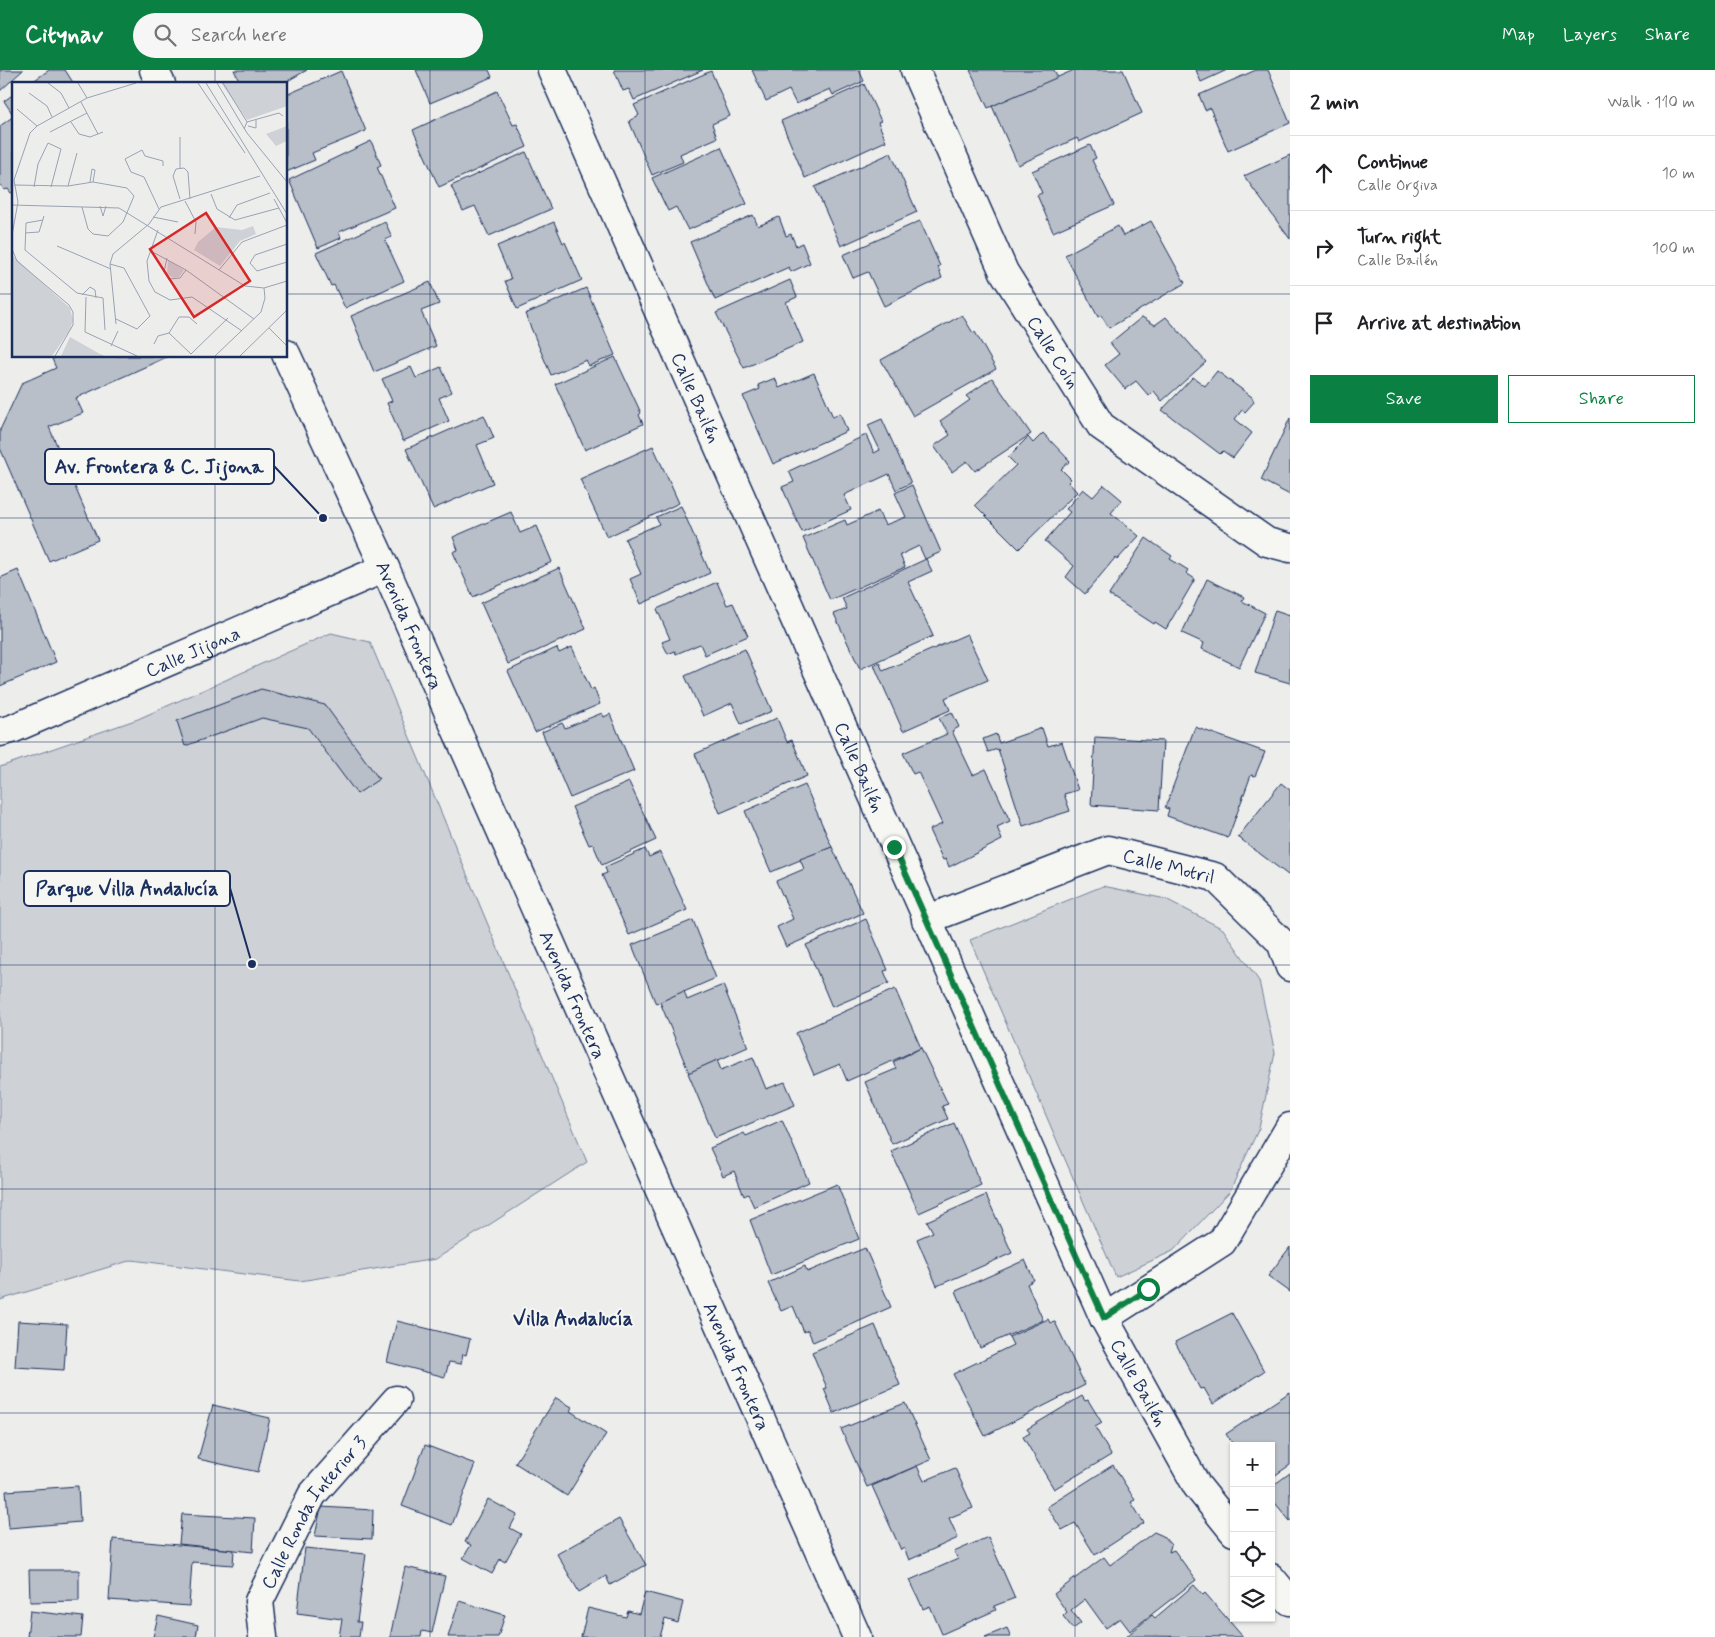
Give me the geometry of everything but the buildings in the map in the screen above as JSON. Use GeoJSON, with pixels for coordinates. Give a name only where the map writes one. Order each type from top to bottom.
{"type":"FeatureCollection","features":[{"type":"Feature","properties":{"kind":"street"},"geometry":{"type":"LineString","coordinates":[[154,70],[160,82]]}},
{"type":"Feature","properties":{"kind":"street","name":"Calle Bailén"},"geometry":{"type":"LineString","coordinates":[[552,70],[926,920],[1104,1318],[1197,1486],[1230,1527]]}},
{"type":"Feature","properties":{"kind":"street","name":"Calle Coín"},"geometry":{"type":"LineString","coordinates":[[915,70],[1004,272],[1101,426],[1267,542],[1290,548]]}},
{"type":"Feature","properties":{"kind":"street","name":"Avenida Frontera"},"geometry":{"type":"LineString","coordinates":[[288,358],[385,568],[857,1637]]}},
{"type":"Feature","properties":{"kind":"street","name":"Calle Jijona"},"geometry":{"type":"LineString","coordinates":[[0,732],[12,730],[385,568]]}},
{"type":"Feature","properties":{"kind":"street","name":"Calle Motril"},"geometry":{"type":"LineString","coordinates":[[926,920],[1108,850],[1215,877],[1281,942],[1290,967]]}},
{"type":"Feature","properties":{"kind":"street"},"geometry":{"type":"LineString","coordinates":[[1104,1318],[1222,1242],[1290,1127]]}},
{"type":"Feature","properties":{"kind":"street","name":"Calle Ronda Interior 3"},"geometry":{"type":"LineString","coordinates":[[263,1637],[259,1601],[312,1496],[396,1400]]}},
{"type":"Feature","properties":{"kind":"street"},"geometry":{"type":"LineString","coordinates":[[1275,1583],[1290,1601]]}},
{"type":"Feature","properties":{"kind":"shaded area"},"geometry":{"type":"Polygon","coordinates":[[[331,633],[370,642],[587,1162],[436,1259],[300,1281],[132,1260],[0,1300],[0,767],[138,719],[331,633]]]}},
{"type":"Feature","properties":{"kind":"shaded area"},"geometry":{"type":"Polygon","coordinates":[[[1103,886],[1166,899],[1223,929],[1259,981],[1275,1053],[1259,1128],[1230,1191],[1173,1251],[1116,1277],[970,940],[1103,886]]]}},
{"type":"Feature","properties":{"kind":"place","name":"Av. Frontera & C. Jijona"},"geometry":{"type":"Point","coordinates":[323,518]}},
{"type":"Feature","properties":{"kind":"place","name":"Parque Villa Andalucía"},"geometry":{"type":"Point","coordinates":[252,964]}},
{"type":"Feature","properties":{"kind":"district","name":"Villa Andalucía"},"geometry":{"type":"Point","coordinates":[573,1318]}},
{"type":"Feature","properties":{"kind":"route"},"geometry":{"type":"LineString","coordinates":[[894,847],[1104,1318],[1148,1289]]}}]}
